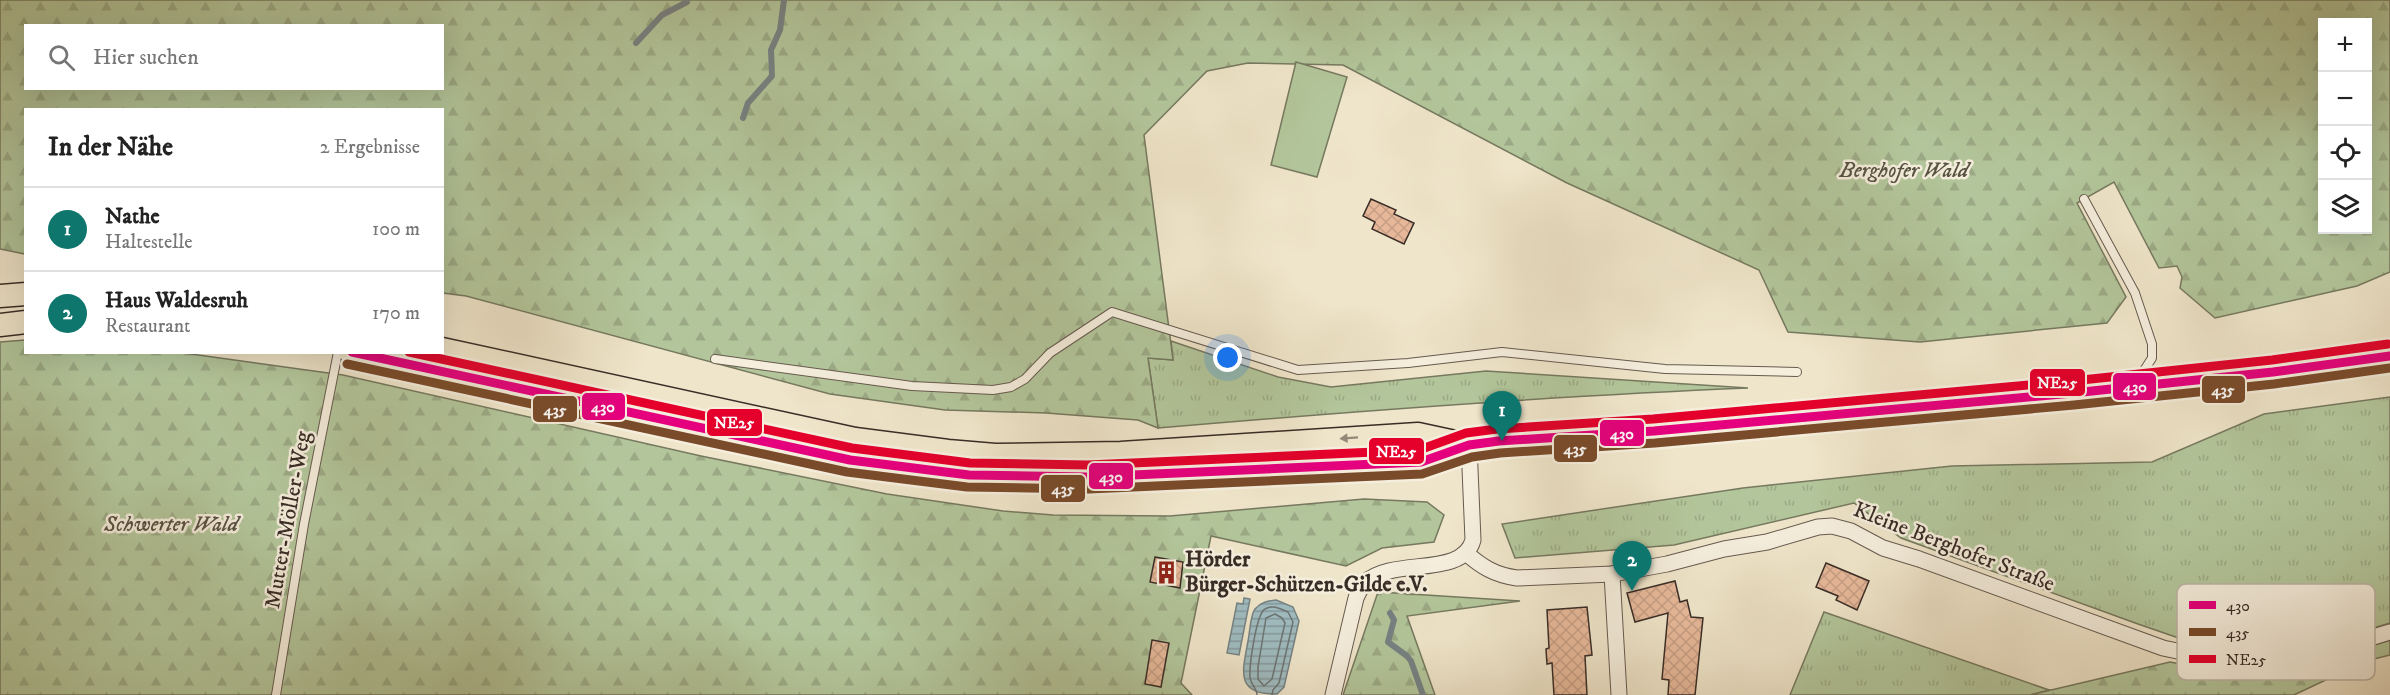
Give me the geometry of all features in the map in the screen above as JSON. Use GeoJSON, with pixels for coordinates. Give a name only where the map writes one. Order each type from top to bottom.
{"type":"FeatureCollection","features":[{"type":"Feature","properties":{"kind":"main road"},"geometry":{"type":"LineString","coordinates":[[0,296],[24,294]]}},
{"type":"Feature","properties":{"kind":"main road"},"geometry":{"type":"LineString","coordinates":[[0,325],[24,322]]}},
{"type":"Feature","properties":{"kind":"main road"},"geometry":{"type":"LineString","coordinates":[[444,349],[855,439],[995,455],[1166,450],[1418,434],[1469,445]]}},
{"type":"Feature","properties":{"kind":"main road"},"geometry":{"type":"LineString","coordinates":[[359,354],[850,460],[969,476],[1026,478],[1421,462],[1469,445],[1654,431],[2133,387],[2273,372],[2390,356]]}},
{"type":"Feature","properties":{"kind":"street"},"geometry":{"type":"LineString","coordinates":[[1333,695],[1356,598],[1364,583],[1380,572],[1445,563],[1458,560],[1466,553],[1473,540],[1469,445]]}},
{"type":"Feature","properties":{"kind":"street","name":"Kleine Berghofer Straße"},"geometry":{"type":"LineString","coordinates":[[1466,553],[1487,570],[1501,576],[1517,578],[1612,574],[1667,564],[1724,549],[1767,542],[1818,527],[1832,526],[1851,531],[1883,548],[2177,651]]}},
{"type":"Feature","properties":{"kind":"street"},"geometry":{"type":"LineString","coordinates":[[1612,574],[1618,695]]}},
{"type":"Feature","properties":{"kind":"street","name":"Kleine Berghofer Straße"},"geometry":{"type":"LineString","coordinates":[[2375,637],[2390,632]]}},
{"type":"Feature","properties":{"kind":"lane"},"geometry":{"type":"LineString","coordinates":[[2084,199],[2135,293],[2152,344],[2152,358],[2133,387]]}},
{"type":"Feature","properties":{"kind":"lane"},"geometry":{"type":"LineString","coordinates":[[715,359],[912,386],[993,390],[1011,387],[1025,380],[1050,353],[1112,312],[1298,370],[1408,363],[1502,352],[1665,369],[1797,372]]}},
{"type":"Feature","properties":{"kind":"lane","name":"Mutter-Möller-Weg"},"geometry":{"type":"LineString","coordinates":[[276,695],[304,524],[338,354]]}},
{"type":"Feature","properties":{"kind":"green space","name":"Berghofer Wald"},"geometry":{"type":"Polygon","coordinates":[[[0,0],[2390,0],[2390,272],[2357,286],[2215,318],[2180,288],[2182,277],[2177,266],[2159,268],[2114,182],[2077,203],[2126,297],[2107,323],[1920,342],[1788,332],[1759,270],[1567,183],[1343,65],[1248,63],[1207,71],[1144,135],[1173,360],[1148,358],[1158,428],[1138,420],[1046,413],[945,410],[830,394],[466,296],[444,293],[444,108],[24,108],[24,254],[0,249],[0,0]]]}},
{"type":"Feature","properties":{"kind":"green space"},"geometry":{"type":"Polygon","coordinates":[[[1296,62],[1347,77],[1317,177],[1271,165],[1296,62]]]}},
{"type":"Feature","properties":{"kind":"green space","name":"Schwerter Wald"},"geometry":{"type":"Polygon","coordinates":[[[24,340],[24,354],[191,354],[343,375],[701,456],[887,494],[1003,511],[1053,515],[1170,516],[1364,499],[1427,502],[1444,515],[1434,542],[1382,548],[1346,566],[1211,536],[1181,683],[1192,695],[0,695],[0,342],[24,340]]]}},
{"type":"Feature","properties":{"kind":"green space"},"geometry":{"type":"Polygon","coordinates":[[[1171,341],[1278,377],[1331,387],[1486,371],[1748,388],[1600,395],[1158,428],[1148,358],[1173,360],[1171,341]]]}},
{"type":"Feature","properties":{"kind":"green space"},"geometry":{"type":"Polygon","coordinates":[[[2390,397],[2390,623],[2375,628],[2375,584],[2177,584],[2177,637],[1901,538],[1854,503],[1674,545],[1515,558],[1502,524],[1743,488],[1952,466],[2152,462],[2264,414],[2390,397]]]}},
{"type":"Feature","properties":{"kind":"green space"},"geometry":{"type":"Polygon","coordinates":[[[1378,592],[1520,601],[1407,616],[1435,695],[1343,695],[1378,592]]]}},
{"type":"Feature","properties":{"kind":"green space"},"geometry":{"type":"Polygon","coordinates":[[[1824,612],[2049,690],[2030,695],[1790,695],[1824,612]]]}},
{"type":"Feature","properties":{"kind":"green space"},"geometry":{"type":"Polygon","coordinates":[[[2390,640],[2390,655],[2375,659],[2375,645],[2390,640]]]}},
{"type":"Feature","properties":{"kind":"green space"},"geometry":{"type":"Polygon","coordinates":[[[2170,662],[2177,663],[2177,680],[2326,680],[2294,695],[2030,695],[2170,662]]]}},
{"type":"Feature","properties":{"kind":"water"},"geometry":{"type":"Polygon","coordinates":[[[1244,598],[1250,599],[1239,655],[1227,653],[1237,603],[1243,604],[1244,598]]]}},
{"type":"Feature","properties":{"kind":"water"},"geometry":{"type":"Polygon","coordinates":[[[1276,600],[1293,607],[1299,621],[1284,687],[1277,694],[1254,690],[1244,679],[1244,662],[1253,612],[1262,603],[1276,600]]]}},
{"type":"Feature","properties":{"kind":"building"},"geometry":{"type":"Polygon","coordinates":[[[1371,199],[1396,210],[1394,214],[1414,223],[1404,244],[1372,229],[1375,222],[1363,216],[1371,199]]]}},
{"type":"Feature","properties":{"kind":"building","name":"Hörder Bürger-Schützen-Gilde e.V."},"geometry":{"type":"Polygon","coordinates":[[[1155,557],[1183,562],[1180,588],[1150,582],[1155,557]]]}},
{"type":"Feature","properties":{"kind":"building"},"geometry":{"type":"Polygon","coordinates":[[[1826,563],[1869,581],[1857,610],[1836,600],[1838,596],[1816,587],[1826,563]]]}},
{"type":"Feature","properties":{"kind":"building"},"geometry":{"type":"Polygon","coordinates":[[[1675,581],[1680,602],[1687,600],[1691,617],[1703,618],[1695,695],[1668,695],[1669,680],[1662,679],[1668,613],[1635,622],[1627,593],[1675,581]]]}},
{"type":"Feature","properties":{"kind":"building"},"geometry":{"type":"Polygon","coordinates":[[[1587,607],[1592,655],[1585,656],[1587,695],[1554,695],[1552,663],[1547,664],[1546,649],[1549,648],[1547,610],[1587,607]]]}},
{"type":"Feature","properties":{"kind":"building"},"geometry":{"type":"Polygon","coordinates":[[[1152,640],[1169,643],[1161,687],[1145,684],[1152,640]]]}},
{"type":"Feature","properties":{"kind":"waterway"},"geometry":{"type":"LineString","coordinates":[[743,118],[748,103],[772,76],[771,50],[780,30],[784,0]]}},
{"type":"Feature","properties":{"kind":"waterway"},"geometry":{"type":"LineString","coordinates":[[636,43],[662,15],[687,2]]}},
{"type":"Feature","properties":{"kind":"waterway"},"geometry":{"type":"LineString","coordinates":[[1390,613],[1394,620],[1388,642],[1411,661],[1423,695]]}},
{"type":"Feature","properties":{"kind":"transit line","name":"NE25"},"geometry":{"type":"LineString","coordinates":[[418,354],[852,448],[970,463],[1088,465],[1419,450],[1466,433],[1497,429],[1653,419],[2072,381],[2272,360],[2388,344]]}},
{"type":"Feature","properties":{"kind":"transit line","name":"430"},"geometry":{"type":"LineString","coordinates":[[361,354],[850,460],[969,475],[1088,477],[1421,462],[1469,445],[1499,441],[1654,431],[2073,393],[2273,372],[2390,356]]}},
{"type":"Feature","properties":{"kind":"transit line","name":"435"},"geometry":{"type":"LineString","coordinates":[[347,364],[847,472],[967,487],[1089,489],[1422,474],[1472,457],[1500,453],[1655,443],[2074,405],[2274,384],[2390,368]]}},
{"type":"Feature","properties":{"kind":"place","name":"Nathe"},"geometry":{"type":"Point","coordinates":[1502,441]}},
{"type":"Feature","properties":{"kind":"place","name":"Hörder Bürger-Schützen-Gilde e.V."},"geometry":{"type":"Point","coordinates":[1167,572]}},
{"type":"Feature","properties":{"kind":"place","name":"Haus Waldesruh"},"geometry":{"type":"Point","coordinates":[1632,591]}}]}
